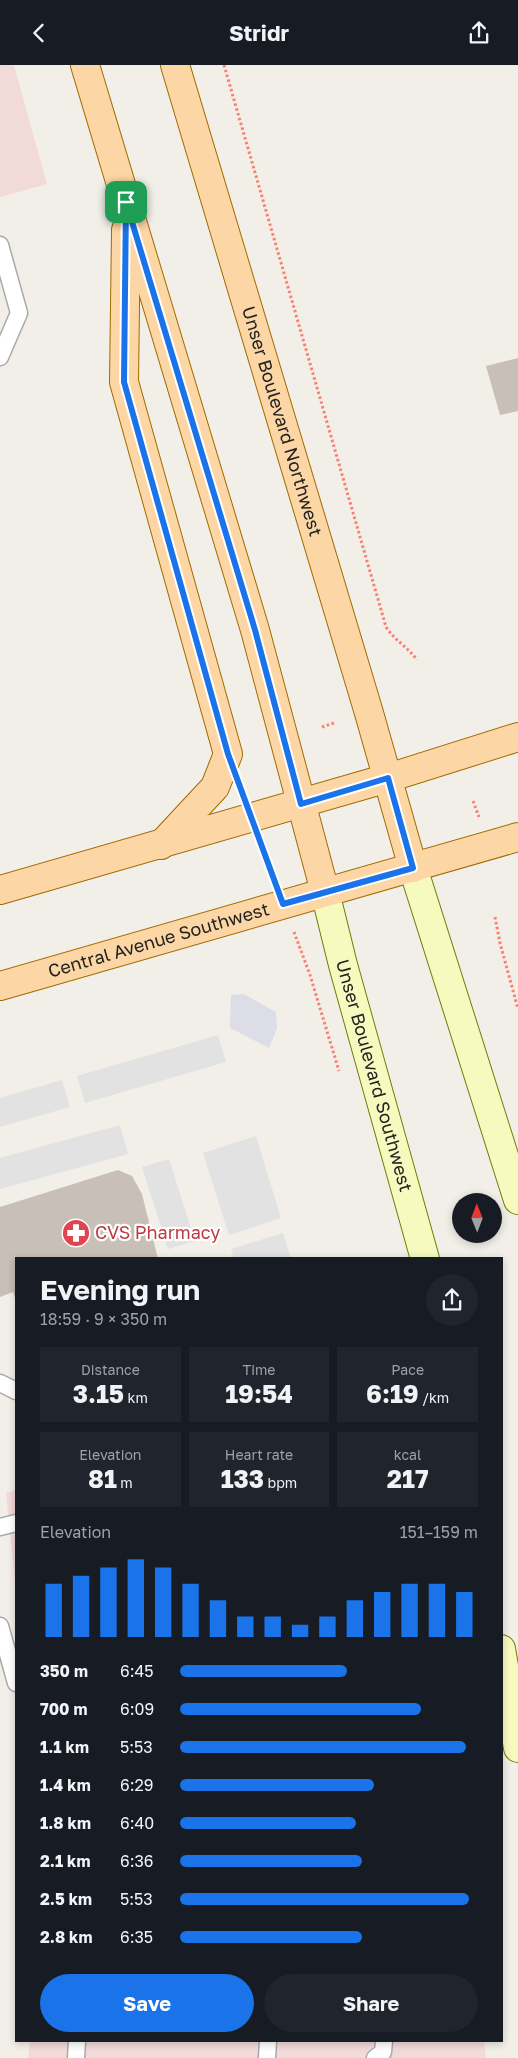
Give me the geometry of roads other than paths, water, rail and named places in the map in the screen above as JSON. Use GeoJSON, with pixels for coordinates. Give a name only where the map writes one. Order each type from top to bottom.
{"type":"FeatureCollection","features":[{"type":"Feature","properties":{"kind":"main road"},"geometry":{"type":"LineString","coordinates":[[85,65],[255,630],[325,892]]}},
{"type":"Feature","properties":{"kind":"main road","name":"Unser Boulevard Northwest"},"geometry":{"type":"LineString","coordinates":[[175,65],[388,778],[413,868]]}},
{"type":"Feature","properties":{"kind":"main road"},"geometry":{"type":"LineString","coordinates":[[126,202],[124,382],[228,754],[215,787],[161,845]]}},
{"type":"Feature","properties":{"kind":"main road"},"geometry":{"type":"LineString","coordinates":[[0,890],[301,804],[518,737]]}},
{"type":"Feature","properties":{"kind":"main road","name":"Central Avenue Southwest"},"geometry":{"type":"LineString","coordinates":[[0,986],[518,837]]}},
{"type":"Feature","properties":{"kind":"main road"},"geometry":{"type":"LineString","coordinates":[[413,868],[518,1200]]}},
{"type":"Feature","properties":{"kind":"main road","name":"Unser Boulevard Southwest"},"geometry":{"type":"LineString","coordinates":[[325,892],[345,975],[424,1257]]}},
{"type":"Feature","properties":{"kind":"main road"},"geometry":{"type":"LineString","coordinates":[[503,1661],[518,1748]]}},
{"type":"Feature","properties":{"kind":"lane"},"geometry":{"type":"LineString","coordinates":[[0,245],[19,313],[0,357]]}},
{"type":"Feature","properties":{"kind":"lane"},"geometry":{"type":"LineString","coordinates":[[0,1383],[15,1390]]}},
{"type":"Feature","properties":{"kind":"lane"},"geometry":{"type":"LineString","coordinates":[[0,1527],[15,1523]]}},
{"type":"Feature","properties":{"kind":"lane"},"geometry":{"type":"LineString","coordinates":[[0,1626],[15,1679]]}},
{"type":"Feature","properties":{"kind":"lane"},"geometry":{"type":"LineString","coordinates":[[76,2058],[77,2042]]}},
{"type":"Feature","properties":{"kind":"lane"},"geometry":{"type":"LineString","coordinates":[[267,2058],[268,2042]]}},
{"type":"Feature","properties":{"kind":"lane"},"geometry":{"type":"LineString","coordinates":[[376,2058],[382,2052],[384,2042]]}},
{"type":"Feature","properties":{"kind":"place","name":"CVS Pharmacy"},"geometry":{"type":"Point","coordinates":[76,1233]}}]}
